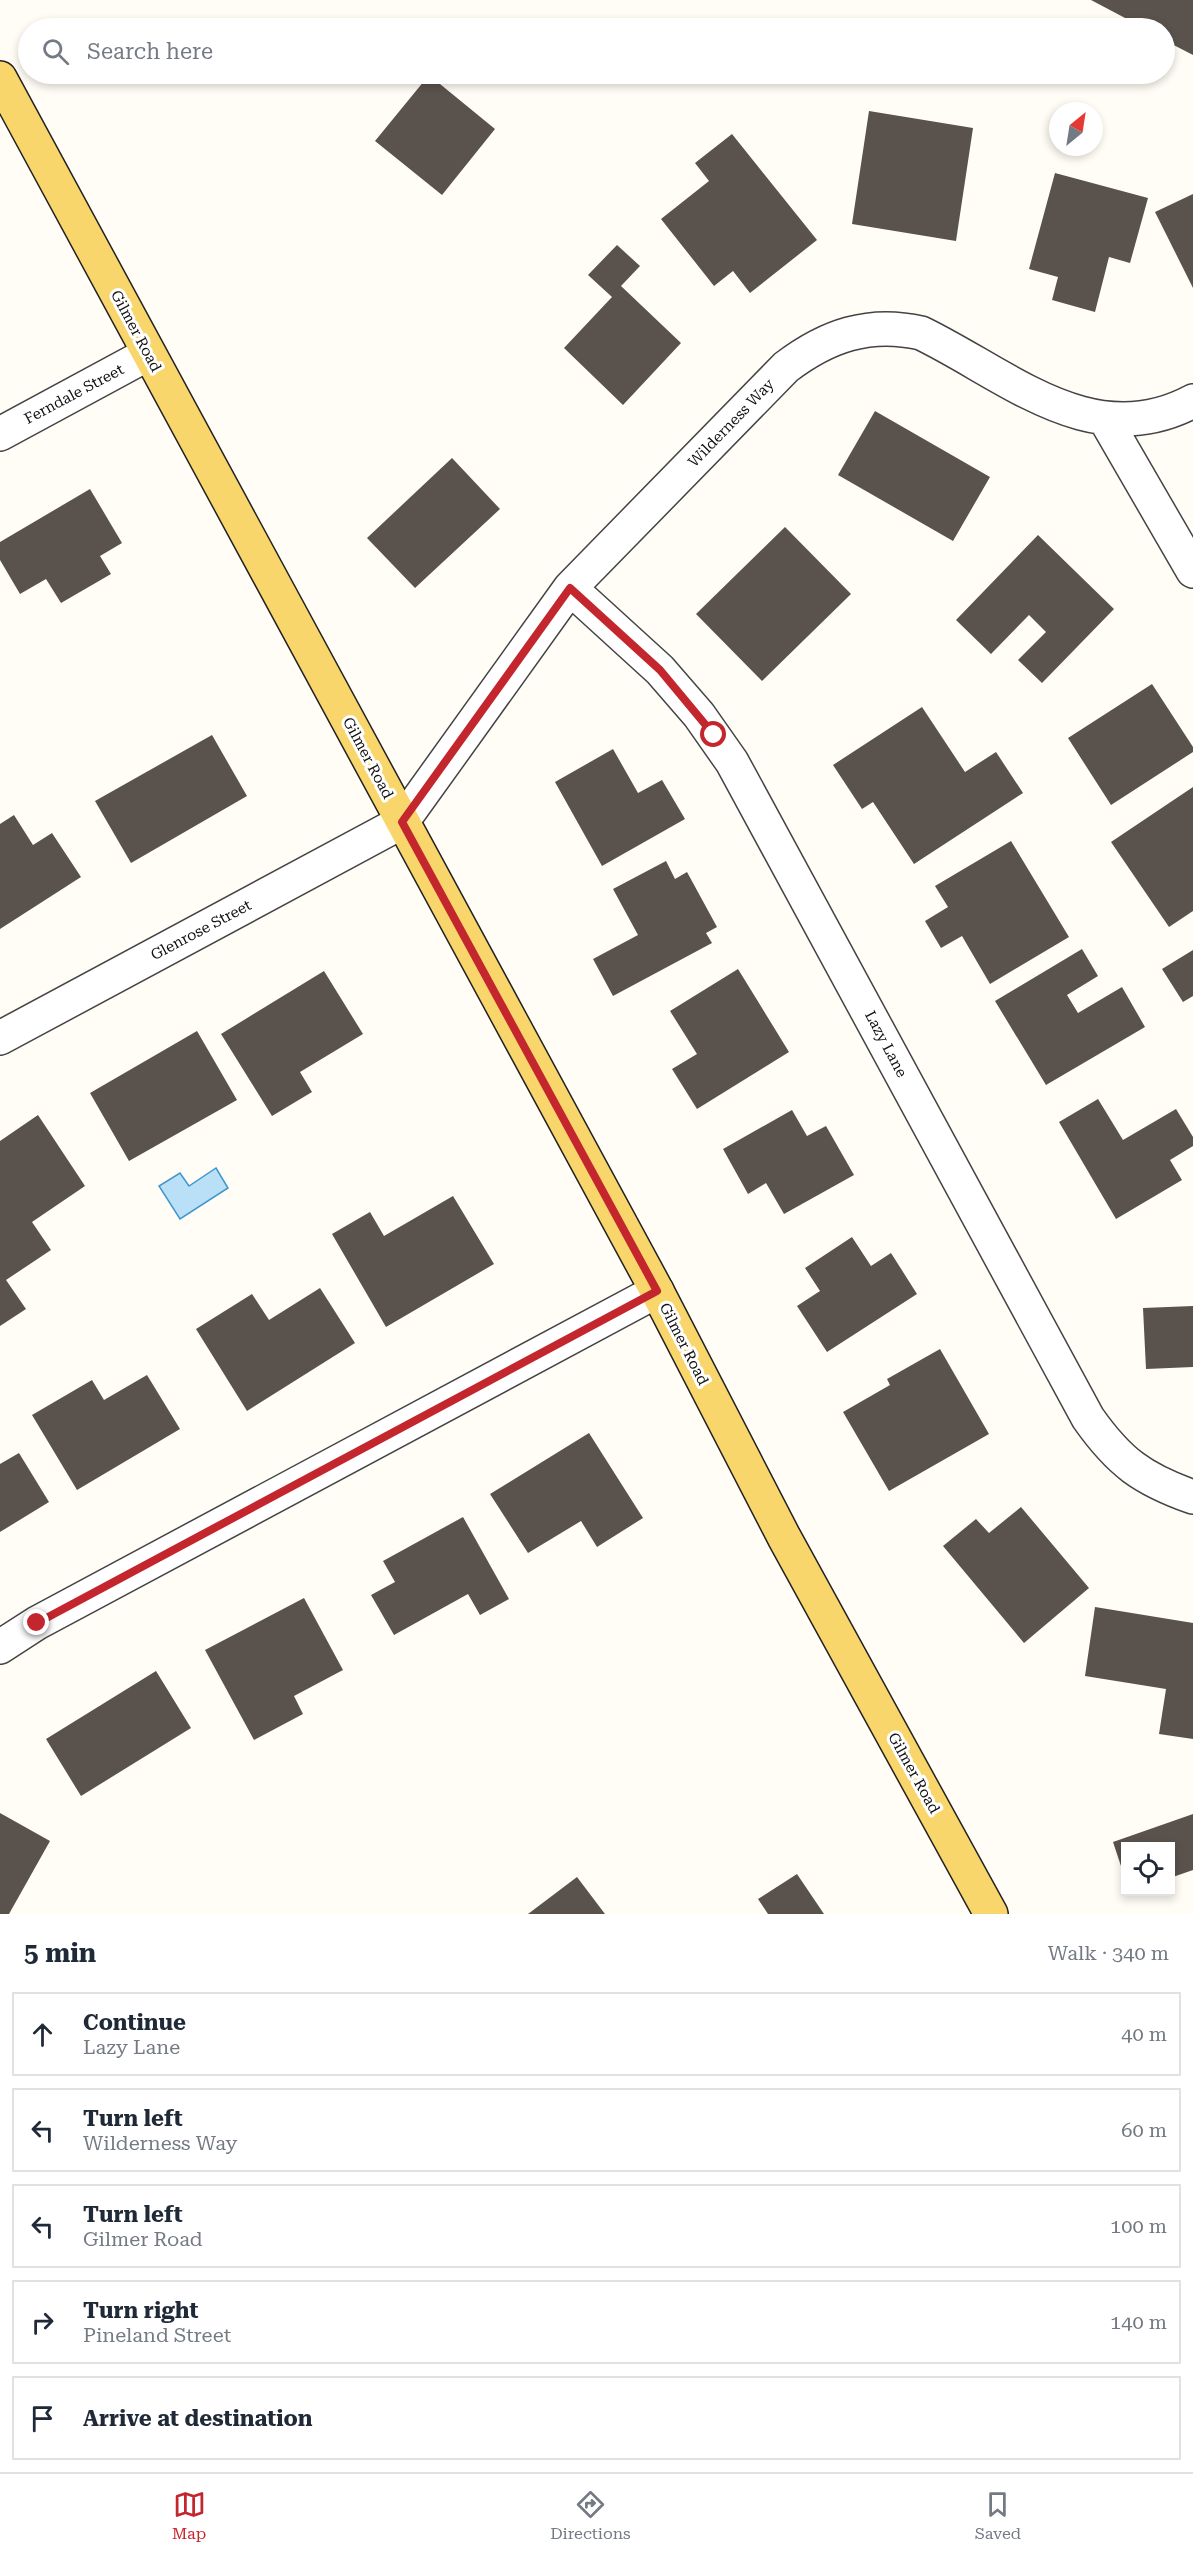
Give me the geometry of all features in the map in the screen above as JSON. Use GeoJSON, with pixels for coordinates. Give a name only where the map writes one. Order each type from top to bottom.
{"type":"FeatureCollection","features":[{"type":"Feature","properties":{"kind":"main road","name":"Gilmer Road"},"geometry":{"type":"LineString","coordinates":[[0,78],[657,1291],[784,1537],[991,1914]]}},
{"type":"Feature","properties":{"kind":"main road"},"geometry":{"type":"LineString","coordinates":[[961,1859],[976,1914]]}},
{"type":"Feature","properties":{"kind":"street","name":"Wilderness Way"},"geometry":{"type":"LineString","coordinates":[[402,822],[570,588],[786,367],[816,346],[849,332],[883,328],[906,329],[921,333],[1040,399],[1084,416],[1105,419],[1145,416],[1193,401]]}},
{"type":"Feature","properties":{"kind":"street","name":"Ferndale Street"},"geometry":{"type":"LineString","coordinates":[[0,434],[148,354]]}},
{"type":"Feature","properties":{"kind":"street"},"geometry":{"type":"LineString","coordinates":[[1105,419],[1193,571]]}},
{"type":"Feature","properties":{"kind":"street","name":"Lazy Lane"},"geometry":{"type":"LineString","coordinates":[[570,588],[660,670],[699,715],[732,762],[1088,1418],[1120,1457],[1141,1475],[1193,1497]]}},
{"type":"Feature","properties":{"kind":"street","name":"Glenrose Street"},"geometry":{"type":"LineString","coordinates":[[0,1038],[402,822]]}},
{"type":"Feature","properties":{"kind":"street"},"geometry":{"type":"LineString","coordinates":[[0,1647],[37,1623],[657,1291]]}},
{"type":"Feature","properties":{"kind":"water"},"geometry":{"type":"Polygon","coordinates":[[[216,1168],[228,1188],[180,1219],[159,1186],[180,1173],[189,1186],[216,1168]]]}},
{"type":"Feature","properties":{"kind":"building"},"geometry":{"type":"Polygon","coordinates":[[[1091,0],[1193,0],[1193,55],[1175,46],[1175,18],[1125,18],[1091,0]]]}},
{"type":"Feature","properties":{"kind":"building"},"geometry":{"type":"Polygon","coordinates":[[[422,84],[440,84],[495,129],[442,195],[375,141],[422,84]]]}},
{"type":"Feature","properties":{"kind":"building"},"geometry":{"type":"Polygon","coordinates":[[[869,111],[973,128],[956,241],[852,224],[869,111]]]}},
{"type":"Feature","properties":{"kind":"building"},"geometry":{"type":"Polygon","coordinates":[[[732,134],[817,240],[750,293],[733,271],[714,286],[661,219],[709,181],[695,163],[732,134]]]}},
{"type":"Feature","properties":{"kind":"building"},"geometry":{"type":"Polygon","coordinates":[[[1055,173],[1148,198],[1130,263],[1109,257],[1095,312],[1052,300],[1058,277],[1029,269],[1055,173]]]}},
{"type":"Feature","properties":{"kind":"building"},"geometry":{"type":"Polygon","coordinates":[[[1193,194],[1193,288],[1155,212],[1193,194]]]}},
{"type":"Feature","properties":{"kind":"building"},"geometry":{"type":"Polygon","coordinates":[[[617,245],[640,266],[621,286],[681,343],[623,405],[564,348],[612,297],[588,275],[617,245]]]}},
{"type":"Feature","properties":{"kind":"building"},"geometry":{"type":"Polygon","coordinates":[[[875,411],[990,477],[953,541],[838,475],[875,411]]]}},
{"type":"Feature","properties":{"kind":"building"},"geometry":{"type":"Polygon","coordinates":[[[452,458],[500,509],[415,588],[367,538],[452,458]]]}},
{"type":"Feature","properties":{"kind":"building"},"geometry":{"type":"Polygon","coordinates":[[[90,489],[122,543],[100,556],[111,574],[61,603],[46,579],[20,594],[0,560],[0,542],[90,489]]]}},
{"type":"Feature","properties":{"kind":"building"},"geometry":{"type":"Polygon","coordinates":[[[785,527],[851,594],[762,681],[696,614],[785,527]]]}},
{"type":"Feature","properties":{"kind":"building"},"geometry":{"type":"Polygon","coordinates":[[[1038,535],[1114,609],[1042,683],[1018,660],[1046,632],[1029,615],[991,654],[956,620],[1038,535]]]}},
{"type":"Feature","properties":{"kind":"building"},"geometry":{"type":"Polygon","coordinates":[[[1152,684],[1193,747],[1193,752],[1111,805],[1068,738],[1152,684]]]}},
{"type":"Feature","properties":{"kind":"building"},"geometry":{"type":"Polygon","coordinates":[[[922,707],[965,772],[996,752],[1023,793],[914,864],[873,802],[862,809],[833,765],[922,707]]]}},
{"type":"Feature","properties":{"kind":"building"},"geometry":{"type":"Polygon","coordinates":[[[212,735],[247,796],[131,863],[95,801],[212,735]]]}},
{"type":"Feature","properties":{"kind":"building"},"geometry":{"type":"Polygon","coordinates":[[[613,749],[638,793],[662,780],[685,819],[602,866],[555,782],[613,749]]]}},
{"type":"Feature","properties":{"kind":"building"},"geometry":{"type":"Polygon","coordinates":[[[1193,787],[1193,911],[1169,927],[1111,842],[1193,787]]]}},
{"type":"Feature","properties":{"kind":"building"},"geometry":{"type":"Polygon","coordinates":[[[14,815],[33,845],[52,833],[81,877],[0,929],[0,824],[14,815]]]}},
{"type":"Feature","properties":{"kind":"building"},"geometry":{"type":"Polygon","coordinates":[[[1011,841],[1069,937],[990,984],[962,936],[941,948],[925,921],[948,907],[935,886],[1011,841]]]}},
{"type":"Feature","properties":{"kind":"building"},"geometry":{"type":"Polygon","coordinates":[[[666,861],[675,879],[687,872],[717,927],[706,933],[712,943],[613,996],[593,959],[638,935],[613,889],[666,861]]]}},
{"type":"Feature","properties":{"kind":"building"},"geometry":{"type":"Polygon","coordinates":[[[1082,949],[1098,976],[1067,995],[1078,1013],[1122,987],[1145,1027],[1046,1085],[995,1001],[1082,949]]]}},
{"type":"Feature","properties":{"kind":"building"},"geometry":{"type":"Polygon","coordinates":[[[1193,950],[1193,996],[1183,1002],[1162,969],[1193,950]]]}},
{"type":"Feature","properties":{"kind":"building"},"geometry":{"type":"Polygon","coordinates":[[[738,969],[789,1052],[697,1109],[672,1069],[697,1054],[670,1011],[738,969]]]}},
{"type":"Feature","properties":{"kind":"building"},"geometry":{"type":"Polygon","coordinates":[[[324,971],[363,1034],[300,1072],[312,1092],[272,1116],[221,1034],[324,971]]]}},
{"type":"Feature","properties":{"kind":"building"},"geometry":{"type":"Polygon","coordinates":[[[197,1031],[237,1100],[129,1161],[90,1093],[197,1031]]]}},
{"type":"Feature","properties":{"kind":"building"},"geometry":{"type":"Polygon","coordinates":[[[1098,1099],[1123,1140],[1176,1109],[1193,1137],[1193,1146],[1170,1160],[1182,1180],[1116,1219],[1059,1122],[1098,1099]]]}},
{"type":"Feature","properties":{"kind":"building"},"geometry":{"type":"Polygon","coordinates":[[[792,1110],[807,1136],[826,1126],[854,1175],[784,1214],[766,1183],[748,1194],[723,1149],[792,1110]]]}},
{"type":"Feature","properties":{"kind":"building"},"geometry":{"type":"Polygon","coordinates":[[[38,1115],[85,1186],[32,1222],[51,1250],[6,1280],[26,1309],[0,1326],[0,1141],[38,1115]]]}},
{"type":"Feature","properties":{"kind":"building"},"geometry":{"type":"Polygon","coordinates":[[[453,1196],[494,1264],[386,1327],[332,1234],[370,1212],[384,1236],[453,1196]]]}},
{"type":"Feature","properties":{"kind":"building"},"geometry":{"type":"Polygon","coordinates":[[[852,1237],[871,1266],[891,1253],[917,1294],[827,1352],[797,1306],[820,1291],[805,1268],[852,1237]]]}},
{"type":"Feature","properties":{"kind":"building"},"geometry":{"type":"Polygon","coordinates":[[[320,1288],[355,1343],[247,1411],[196,1329],[252,1294],[269,1320],[320,1288]]]}},
{"type":"Feature","properties":{"kind":"building"},"geometry":{"type":"Polygon","coordinates":[[[1193,1306],[1193,1367],[1146,1369],[1143,1308],[1193,1306]]]}},
{"type":"Feature","properties":{"kind":"building"},"geometry":{"type":"Polygon","coordinates":[[[940,1349],[989,1434],[889,1491],[843,1412],[890,1385],[887,1379],[940,1349]]]}},
{"type":"Feature","properties":{"kind":"building"},"geometry":{"type":"Polygon","coordinates":[[[147,1375],[180,1429],[77,1490],[32,1415],[92,1380],[104,1400],[147,1375]]]}},
{"type":"Feature","properties":{"kind":"building"},"geometry":{"type":"Polygon","coordinates":[[[589,1433],[643,1518],[597,1547],[581,1521],[528,1553],[490,1494],[589,1433]]]}},
{"type":"Feature","properties":{"kind":"building"},"geometry":{"type":"Polygon","coordinates":[[[19,1453],[49,1502],[0,1532],[0,1464],[19,1453]]]}},
{"type":"Feature","properties":{"kind":"building"},"geometry":{"type":"Polygon","coordinates":[[[1021,1507],[1089,1588],[1024,1643],[943,1546],[976,1519],[989,1533],[1021,1507]]]}},
{"type":"Feature","properties":{"kind":"building"},"geometry":{"type":"Polygon","coordinates":[[[463,1517],[509,1599],[480,1615],[468,1594],[394,1635],[371,1595],[395,1582],[383,1561],[463,1517]]]}},
{"type":"Feature","properties":{"kind":"building"},"geometry":{"type":"Polygon","coordinates":[[[304,1598],[343,1670],[294,1696],[303,1714],[254,1740],[205,1650],[304,1598]]]}},
{"type":"Feature","properties":{"kind":"building"},"geometry":{"type":"Polygon","coordinates":[[[1095,1607],[1193,1623],[1193,1739],[1159,1734],[1166,1689],[1085,1676],[1095,1607]]]}},
{"type":"Feature","properties":{"kind":"building"},"geometry":{"type":"Polygon","coordinates":[[[156,1671],[191,1728],[81,1796],[46,1739],[156,1671]]]}},
{"type":"Feature","properties":{"kind":"building"},"geometry":{"type":"Polygon","coordinates":[[[0,1813],[50,1841],[9,1914],[0,1914],[0,1813]]]}},
{"type":"Feature","properties":{"kind":"building"},"geometry":{"type":"Polygon","coordinates":[[[1193,1814],[1193,1870],[1175,1876],[1175,1842],[1121,1842],[1121,1866],[1113,1842],[1193,1814]]]}},
{"type":"Feature","properties":{"kind":"building"},"geometry":{"type":"Polygon","coordinates":[[[797,1874],[824,1914],[768,1914],[758,1899],[797,1874]]]}},
{"type":"Feature","properties":{"kind":"building"},"geometry":{"type":"Polygon","coordinates":[[[577,1877],[605,1914],[528,1914],[577,1877]]]}},
{"type":"Feature","properties":{"kind":"route"},"geometry":{"type":"LineString","coordinates":[[37,1623],[657,1291],[402,822],[570,588],[660,670],[714,735]]}}]}
